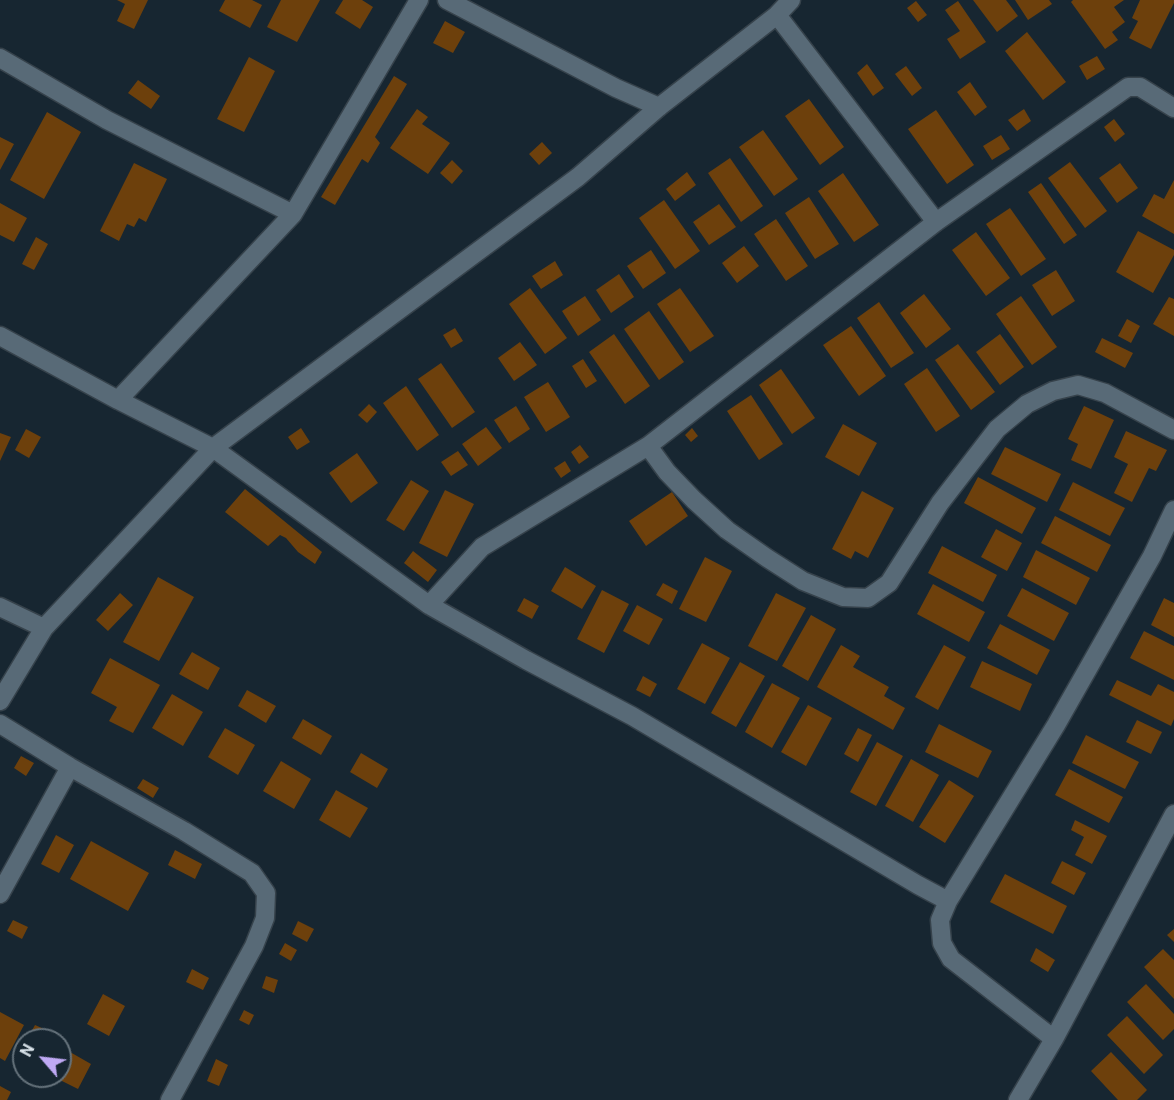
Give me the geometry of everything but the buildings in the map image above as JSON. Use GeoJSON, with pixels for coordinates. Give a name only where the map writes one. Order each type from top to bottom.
{"type":"FeatureCollection","features":[{"type":"Feature","properties":{"kind":"street"},"geometry":{"type":"LineString","coordinates":[[118,400],[293,214],[419,0]]}},
{"type":"Feature","properties":{"kind":"street"},"geometry":{"type":"LineString","coordinates":[[447,0],[616,88],[659,106]]}},
{"type":"Feature","properties":{"kind":"street"},"geometry":{"type":"LineString","coordinates":[[0,700],[44,628],[213,448],[578,177],[659,106],[777,15],[791,0]]}},
{"type":"Feature","properties":{"kind":"street"},"geometry":{"type":"LineString","coordinates":[[777,15],[936,222]]}},
{"type":"Feature","properties":{"kind":"street"},"geometry":{"type":"LineString","coordinates":[[0,58],[107,120],[293,214]]}},
{"type":"Feature","properties":{"kind":"street"},"geometry":{"type":"LineString","coordinates":[[429,605],[482,547],[648,446],[936,222],[1128,87],[1140,87],[1174,108]]}},
{"type":"Feature","properties":{"kind":"street"},"geometry":{"type":"LineString","coordinates":[[0,336],[213,448],[429,605],[632,716],[948,901]]}},
{"type":"Feature","properties":{"kind":"street"},"geometry":{"type":"LineString","coordinates":[[648,446],[667,472],[694,500],[727,530],[767,558],[803,580],[843,597],[868,598],[889,583],[940,503],[997,429],[1027,405],[1053,391],[1078,385],[1105,393],[1174,430]]}},
{"type":"Feature","properties":{"kind":"street"},"geometry":{"type":"LineString","coordinates":[[1054,1039],[951,959],[942,943],[940,920],[948,901],[1056,725],[1152,556],[1174,510]]}},
{"type":"Feature","properties":{"kind":"street"},"geometry":{"type":"LineString","coordinates":[[0,607],[44,628]]}},
{"type":"Feature","properties":{"kind":"street"},"geometry":{"type":"LineString","coordinates":[[0,724],[252,873],[266,893],[265,918],[254,946],[170,1100]]}},
{"type":"Feature","properties":{"kind":"street"},"geometry":{"type":"LineString","coordinates":[[0,894],[70,767]]}},
{"type":"Feature","properties":{"kind":"street"},"geometry":{"type":"LineString","coordinates":[[1018,1100],[1054,1039],[1174,814]]}}]}
